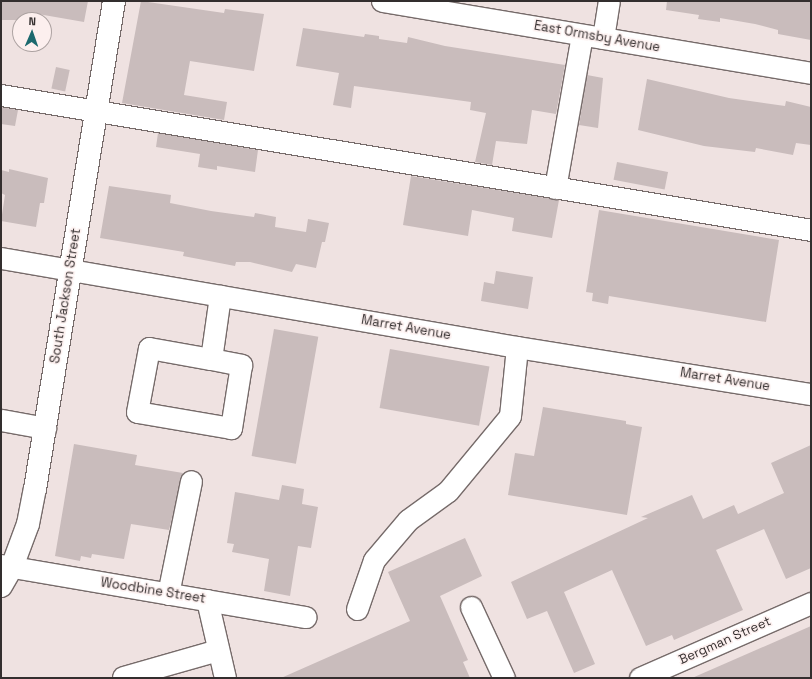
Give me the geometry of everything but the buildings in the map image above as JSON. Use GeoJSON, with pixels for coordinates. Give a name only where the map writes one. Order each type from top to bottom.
{"type":"FeatureCollection","features":[{"type":"Feature","properties":{"kind":"main road","name":"South Jackson Street"},"geometry":{"type":"LineString","coordinates":[[1,586],[7,566],[28,524],[114,1]]}},
{"type":"Feature","properties":{"kind":"street","name":"East Ormsby Avenue"},"geometry":{"type":"LineString","coordinates":[[382,1],[811,73]]}},
{"type":"Feature","properties":{"kind":"street"},"geometry":{"type":"LineString","coordinates":[[603,38],[609,1]]}},
{"type":"Feature","properties":{"kind":"street"},"geometry":{"type":"LineString","coordinates":[[555,188],[582,34]]}},
{"type":"Feature","properties":{"kind":"street"},"geometry":{"type":"LineString","coordinates":[[1,95],[811,230]]}},
{"type":"Feature","properties":{"kind":"street","name":"Marret Avenue"},"geometry":{"type":"LineString","coordinates":[[1,258],[517,347],[811,394]]}},
{"type":"Feature","properties":{"kind":"street"},"geometry":{"type":"LineString","coordinates":[[211,359],[220,296]]}},
{"type":"Feature","properties":{"kind":"street"},"geometry":{"type":"LineString","coordinates":[[357,609],[374,560],[408,520],[448,491],[510,416],[517,347]]}},
{"type":"Feature","properties":{"kind":"street"},"geometry":{"type":"LineString","coordinates":[[149,348],[211,359],[241,365],[231,428],[137,412],[149,348]]}},
{"type":"Feature","properties":{"kind":"street"},"geometry":{"type":"LineString","coordinates":[[1,420],[45,428]]}},
{"type":"Feature","properties":{"kind":"street"},"geometry":{"type":"LineString","coordinates":[[168,594],[191,481]]}},
{"type":"Feature","properties":{"kind":"street","name":"Woodbine Street"},"geometry":{"type":"LineString","coordinates":[[7,566],[306,617]]}},
{"type":"Feature","properties":{"kind":"street"},"geometry":{"type":"LineString","coordinates":[[206,600],[225,678]]}},
{"type":"Feature","properties":{"kind":"street","name":"Bergman Street"},"geometry":{"type":"LineString","coordinates":[[640,678],[811,603]]}},
{"type":"Feature","properties":{"kind":"street"},"geometry":{"type":"LineString","coordinates":[[471,607],[504,678]]}},
{"type":"Feature","properties":{"kind":"street"},"geometry":{"type":"LineString","coordinates":[[123,677],[218,650]]}}]}
